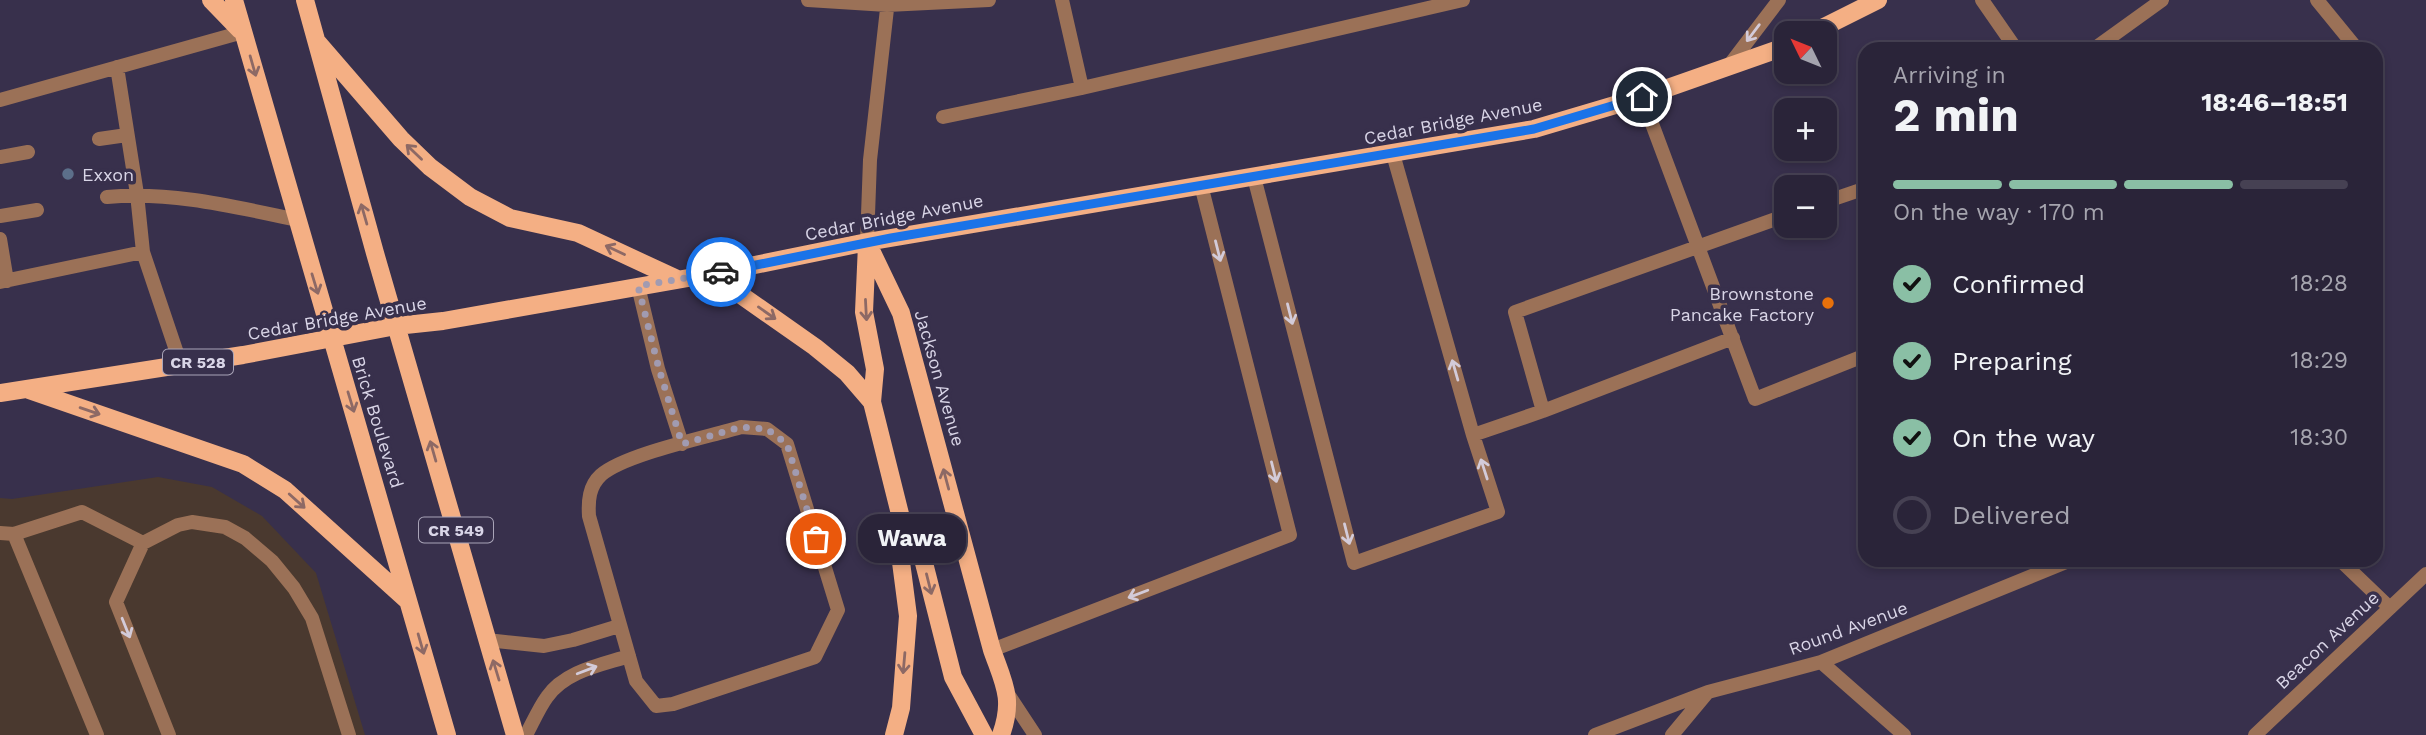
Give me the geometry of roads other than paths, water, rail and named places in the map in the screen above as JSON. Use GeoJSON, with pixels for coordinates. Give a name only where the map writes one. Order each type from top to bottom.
{"type":"FeatureCollection","features":[{"type":"Feature","properties":{"kind":"main road"},"geometry":{"type":"LineString","coordinates":[[211,0],[243,32]]}},
{"type":"Feature","properties":{"kind":"main road","name":"Brick Boulevard"},"geometry":{"type":"LineString","coordinates":[[234,0],[447,735]]}},
{"type":"Feature","properties":{"kind":"main road","name":"CR 549"},"geometry":{"type":"LineString","coordinates":[[305,0],[515,735]]}},
{"type":"Feature","properties":{"kind":"main road"},"geometry":{"type":"LineString","coordinates":[[1836,21],[1878,0]]}},
{"type":"Feature","properties":{"kind":"main road"},"geometry":{"type":"LineString","coordinates":[[315,39],[401,139],[430,167],[470,197],[510,218],[578,233],[677,279]]}},
{"type":"Feature","properties":{"kind":"main road","name":"Cedar Bridge Avenue"},"geometry":{"type":"LineString","coordinates":[[0,393],[181,365],[396,326],[443,321],[711,274],[867,242],[1534,129],[1642,97],[1774,51]]}},
{"type":"Feature","properties":{"kind":"main road"},"geometry":{"type":"LineString","coordinates":[[867,242],[864,312],[875,369],[872,402],[902,522],[901,562],[908,616],[901,708],[894,735]]}},
{"type":"Feature","properties":{"kind":"main road","name":"Jackson Avenue"},"geometry":{"type":"LineString","coordinates":[[867,242],[901,313],[992,650],[1008,694]]}},
{"type":"Feature","properties":{"kind":"main road"},"geometry":{"type":"LineString","coordinates":[[711,274],[815,347],[847,373],[872,402]]}},
{"type":"Feature","properties":{"kind":"main road"},"geometry":{"type":"LineString","coordinates":[[26,389],[257,471],[285,490],[408,601]]}},
{"type":"Feature","properties":{"kind":"main road"},"geometry":{"type":"LineString","coordinates":[[902,522],[923,559],[953,677],[984,735]]}},
{"type":"Feature","properties":{"kind":"main road"},"geometry":{"type":"LineString","coordinates":[[1001,735],[1005,725],[1008,694]]}},
{"type":"Feature","properties":{"kind":"street"},"geometry":{"type":"LineString","coordinates":[[808,0],[989,0]]}},
{"type":"Feature","properties":{"kind":"street"},"geometry":{"type":"LineString","coordinates":[[1062,0],[1082,88]]}},
{"type":"Feature","properties":{"kind":"street"},"geometry":{"type":"LineString","coordinates":[[943,117],[1082,88],[1463,0]]}},
{"type":"Feature","properties":{"kind":"street"},"geometry":{"type":"LineString","coordinates":[[1728,67],[1779,0]]}},
{"type":"Feature","properties":{"kind":"street"},"geometry":{"type":"LineString","coordinates":[[1982,0],[2011,42]]}},
{"type":"Feature","properties":{"kind":"street"},"geometry":{"type":"LineString","coordinates":[[2317,0],[2351,42]]}},
{"type":"Feature","properties":{"kind":"street"},"geometry":{"type":"LineString","coordinates":[[2103,42],[2159,1]]}},
{"type":"Feature","properties":{"kind":"street"},"geometry":{"type":"LineString","coordinates":[[867,242],[870,160],[888,2]]}},
{"type":"Feature","properties":{"kind":"street"},"geometry":{"type":"LineString","coordinates":[[0,100],[243,32]]}},
{"type":"Feature","properties":{"kind":"street"},"geometry":{"type":"LineString","coordinates":[[117,67],[137,194],[143,253],[181,365]]}},
{"type":"Feature","properties":{"kind":"street"},"geometry":{"type":"LineString","coordinates":[[1642,97],[1755,399],[1858,358]]}},
{"type":"Feature","properties":{"kind":"street"},"geometry":{"type":"LineString","coordinates":[[99,139],[127,135]]}},
{"type":"Feature","properties":{"kind":"street"},"geometry":{"type":"LineString","coordinates":[[0,157],[28,152]]}},
{"type":"Feature","properties":{"kind":"street"},"geometry":{"type":"LineString","coordinates":[[1254,177],[1354,563],[1498,512],[1473,435],[1393,154]]}},
{"type":"Feature","properties":{"kind":"street"},"geometry":{"type":"LineString","coordinates":[[992,650],[1290,535],[1201,185]]}},
{"type":"Feature","properties":{"kind":"street"},"geometry":{"type":"LineString","coordinates":[[1837,198],[1858,191]]}},
{"type":"Feature","properties":{"kind":"street"},"geometry":{"type":"LineString","coordinates":[[107,197],[137,194],[191,199],[298,220]]}},
{"type":"Feature","properties":{"kind":"street"},"geometry":{"type":"LineString","coordinates":[[0,216],[37,209]]}},
{"type":"Feature","properties":{"kind":"street"},"geometry":{"type":"LineString","coordinates":[[1544,411],[1515,312],[1774,219]]}},
{"type":"Feature","properties":{"kind":"street"},"geometry":{"type":"LineString","coordinates":[[0,239],[4,281],[143,253]]}},
{"type":"Feature","properties":{"kind":"street"},"geometry":{"type":"LineString","coordinates":[[638,286],[682,444]]}},
{"type":"Feature","properties":{"kind":"street"},"geometry":{"type":"LineString","coordinates":[[1473,435],[1544,411],[1733,338]]}},
{"type":"Feature","properties":{"kind":"street"},"geometry":{"type":"LineString","coordinates":[[741,427],[767,429],[787,444],[838,610],[815,657],[673,704],[656,706],[636,681],[619,626],[589,516],[588,497],[600,477],[622,462],[741,427]]}},
{"type":"Feature","properties":{"kind":"street"},"geometry":{"type":"LineString","coordinates":[[97,735],[7,534],[82,512],[143,543]]}},
{"type":"Feature","properties":{"kind":"street"},"geometry":{"type":"LineString","coordinates":[[169,735],[116,602],[143,543],[178,525],[192,522],[225,527],[244,538],[272,561],[294,588],[312,618],[349,735]]}},
{"type":"Feature","properties":{"kind":"street","name":"Round Avenue"},"geometry":{"type":"LineString","coordinates":[[1595,735],[1708,692],[1821,662],[2054,567]]}},
{"type":"Feature","properties":{"kind":"street"},"geometry":{"type":"LineString","coordinates":[[2347,567],[2390,608]]}},
{"type":"Feature","properties":{"kind":"street","name":"Beacon Avenue"},"geometry":{"type":"LineString","coordinates":[[2255,735],[2426,574]]}},
{"type":"Feature","properties":{"kind":"street"},"geometry":{"type":"LineString","coordinates":[[487,640],[544,646],[619,626]]}},
{"type":"Feature","properties":{"kind":"street"},"geometry":{"type":"LineString","coordinates":[[526,735],[547,696],[558,684],[581,671],[629,656]]}},
{"type":"Feature","properties":{"kind":"street"},"geometry":{"type":"LineString","coordinates":[[1821,662],[1904,735]]}},
{"type":"Feature","properties":{"kind":"street"},"geometry":{"type":"LineString","coordinates":[[1672,735],[1708,692]]}},
{"type":"Feature","properties":{"kind":"street","name":"Jackson Avenue"},"geometry":{"type":"LineString","coordinates":[[1008,694],[1035,735]]}},
{"type":"Feature","properties":{"kind":"place","name":"Exxon"},"geometry":{"type":"Point","coordinates":[68,174]}},
{"type":"Feature","properties":{"kind":"place","name":"Brownstone Pancake Factory"},"geometry":{"type":"Point","coordinates":[1828,303]}},
{"type":"Feature","properties":{"kind":"place","name":"Wawa"},"geometry":{"type":"Point","coordinates":[816,539]}}]}
